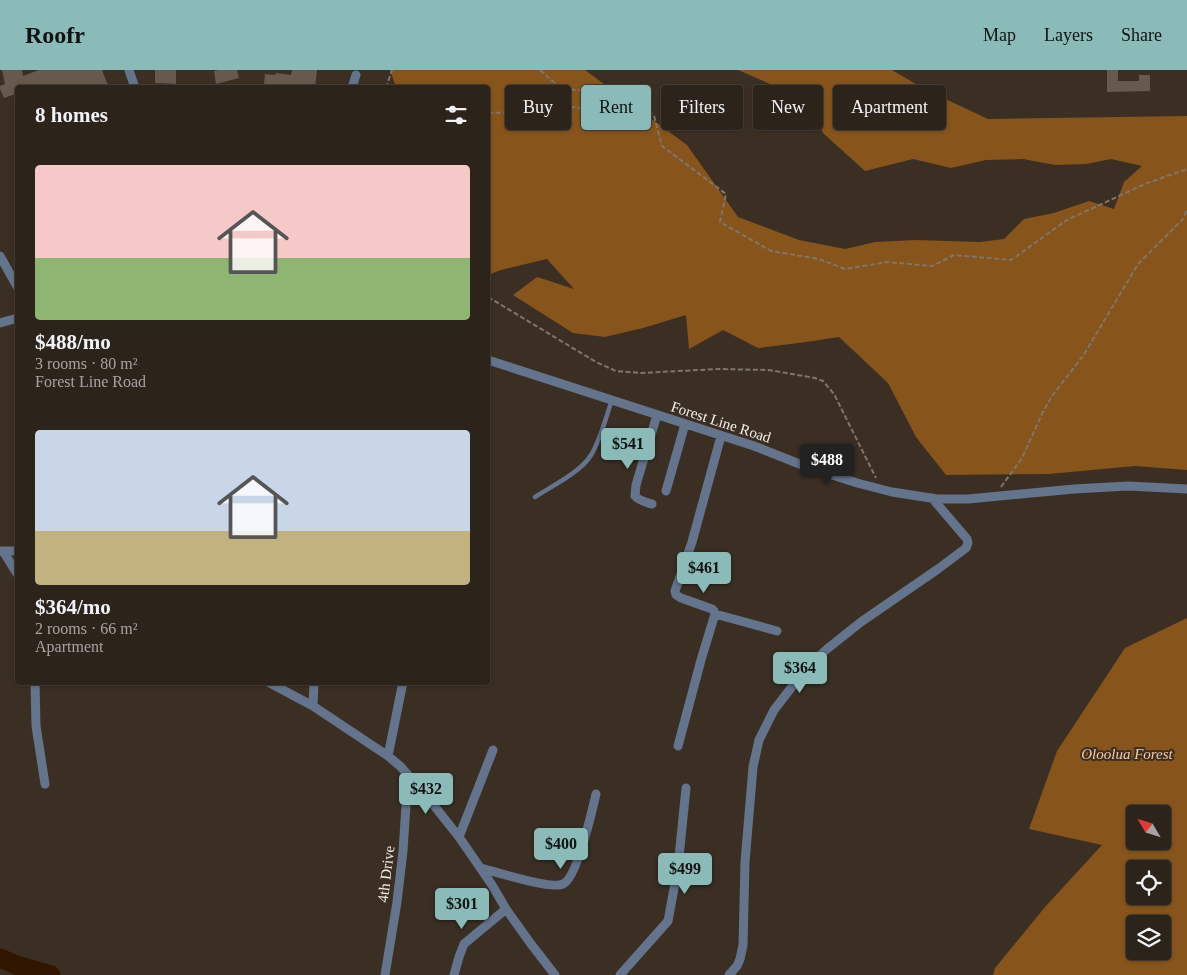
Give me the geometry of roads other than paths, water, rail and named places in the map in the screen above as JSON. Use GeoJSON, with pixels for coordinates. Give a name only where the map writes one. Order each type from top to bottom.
{"type":"FeatureCollection","features":[{"type":"Feature","properties":{"kind":"street"},"geometry":{"type":"LineString","coordinates":[[130,70],[135,85]]}},
{"type":"Feature","properties":{"kind":"street"},"geometry":{"type":"LineString","coordinates":[[353,85],[356,75]]}},
{"type":"Feature","properties":{"kind":"street"},"geometry":{"type":"LineString","coordinates":[[0,256],[15,283]]}},
{"type":"Feature","properties":{"kind":"street"},"geometry":{"type":"LineString","coordinates":[[0,323],[15,319]]}},
{"type":"Feature","properties":{"kind":"street","name":"Forest Line Road"},"geometry":{"type":"LineString","coordinates":[[490,361],[754,446],[811,468],[892,492],[932,498],[968,499],[1128,486],[1187,488]]}},
{"type":"Feature","properties":{"kind":"street"},"geometry":{"type":"LineString","coordinates":[[652,504],[635,496],[636,485],[657,415]]}},
{"type":"Feature","properties":{"kind":"street"},"geometry":{"type":"LineString","coordinates":[[666,491],[685,424]]}},
{"type":"Feature","properties":{"kind":"street"},"geometry":{"type":"LineString","coordinates":[[721,436],[692,542],[675,591],[676,595],[712,609],[715,614],[777,631]]}},
{"type":"Feature","properties":{"kind":"street"},"geometry":{"type":"LineString","coordinates":[[729,975],[737,966],[743,945],[745,862],[753,767],[759,740],[774,710],[808,666],[861,622],[938,570],[966,548],[967,539],[932,498]]}},
{"type":"Feature","properties":{"kind":"street"},"geometry":{"type":"LineString","coordinates":[[2,551],[15,551]]}},
{"type":"Feature","properties":{"kind":"street"},"geometry":{"type":"LineString","coordinates":[[2,551],[15,570]]}},
{"type":"Feature","properties":{"kind":"street"},"geometry":{"type":"LineString","coordinates":[[678,746],[715,614]]}},
{"type":"Feature","properties":{"kind":"street"},"geometry":{"type":"LineString","coordinates":[[35,685],[36,726],[45,784]]}},
{"type":"Feature","properties":{"kind":"street"},"geometry":{"type":"LineString","coordinates":[[274,685],[313,706],[400,766],[459,836],[506,909],[555,975]]}},
{"type":"Feature","properties":{"kind":"street"},"geometry":{"type":"LineString","coordinates":[[313,706],[314,685]]}},
{"type":"Feature","properties":{"kind":"street"},"geometry":{"type":"LineString","coordinates":[[388,756],[402,685]]}},
{"type":"Feature","properties":{"kind":"street"},"geometry":{"type":"LineString","coordinates":[[459,836],[493,750]]}},
{"type":"Feature","properties":{"kind":"street","name":"4th Drive"},"geometry":{"type":"LineString","coordinates":[[385,975],[403,851],[408,775]]}},
{"type":"Feature","properties":{"kind":"street"},"geometry":{"type":"LineString","coordinates":[[620,975],[668,921],[678,867],[686,788]]}},
{"type":"Feature","properties":{"kind":"street"},"geometry":{"type":"LineString","coordinates":[[480,868],[544,884],[562,885],[570,878],[575,867],[596,794]]}},
{"type":"Feature","properties":{"kind":"street"},"geometry":{"type":"LineString","coordinates":[[454,975],[464,944],[506,909]]}},
{"type":"Feature","properties":{"kind":"lane"},"geometry":{"type":"LineString","coordinates":[[535,497],[582,466],[591,456],[612,400]]}},
{"type":"Feature","properties":{"kind":"waterway"},"geometry":{"type":"LineString","coordinates":[[0,958],[16,965],[51,975]]}},
{"type":"Feature","properties":{"kind":"park label","name":"Oloolua Forest"},"geometry":{"type":"Point","coordinates":[1127,754]}}]}
